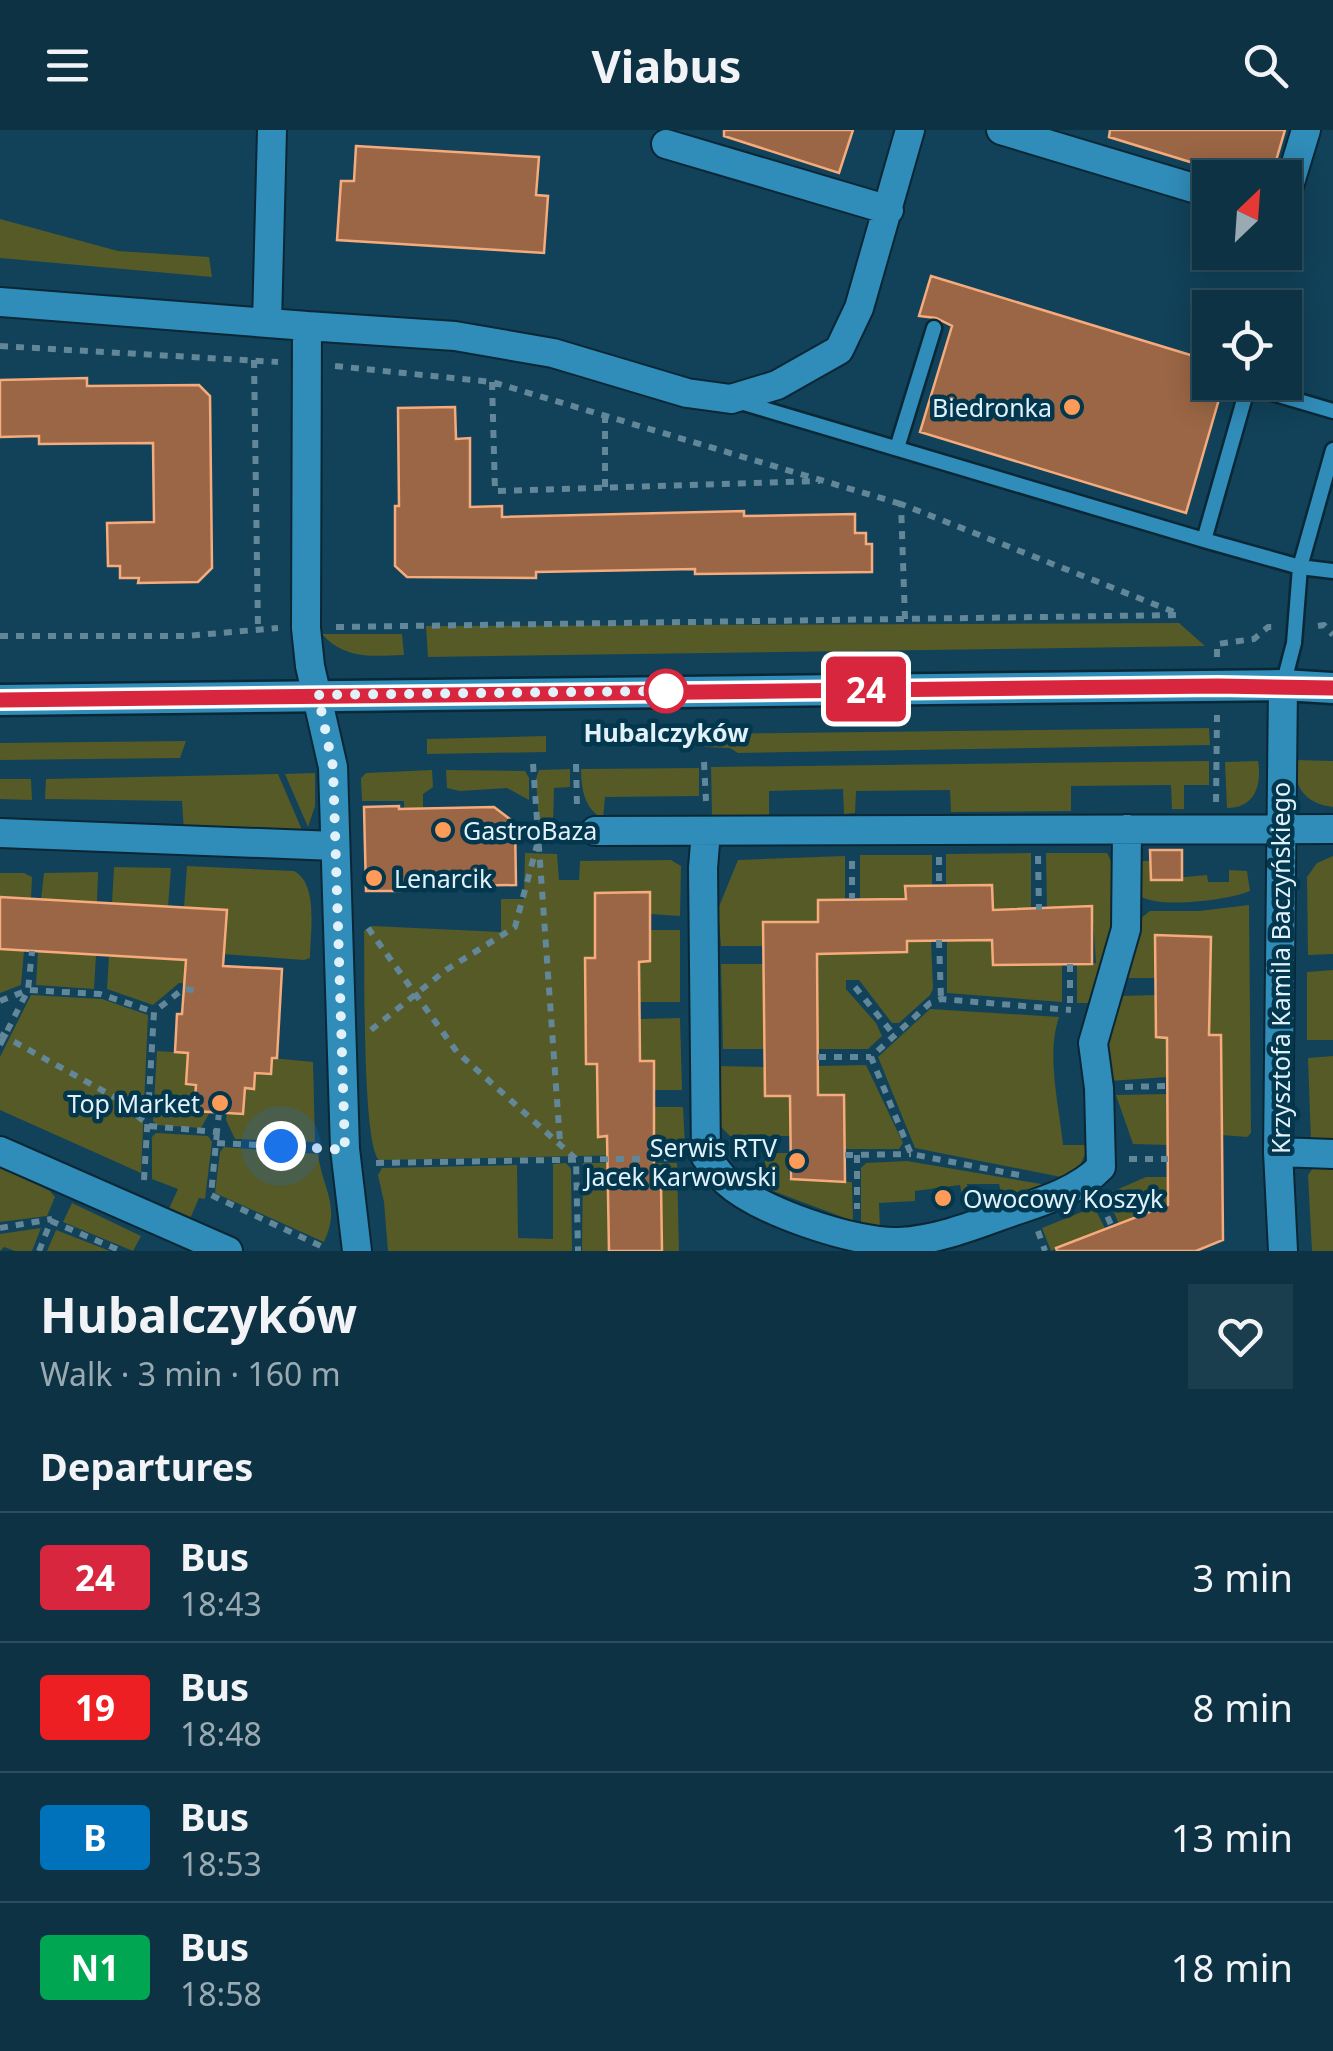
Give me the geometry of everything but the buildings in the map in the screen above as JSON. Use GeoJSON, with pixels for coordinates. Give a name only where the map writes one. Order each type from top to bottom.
{"type":"FeatureCollection","features":[{"type":"Feature","properties":{"kind":"street"},"geometry":{"type":"LineString","coordinates":[[267,323],[272,130]]}},
{"type":"Feature","properties":{"kind":"street"},"geometry":{"type":"LineString","coordinates":[[0,302],[455,336],[553,352],[687,393],[732,399],[812,368],[839,350],[859,308],[910,130]]}},
{"type":"Feature","properties":{"kind":"street"},"geometry":{"type":"LineString","coordinates":[[1001,130],[1192,188]]}},
{"type":"Feature","properties":{"kind":"street"},"geometry":{"type":"LineString","coordinates":[[1297,160],[1306,130]]}},
{"type":"Feature","properties":{"kind":"street"},"geometry":{"type":"LineString","coordinates":[[666,144],[889,210]]}},
{"type":"Feature","properties":{"kind":"street"},"geometry":{"type":"LineString","coordinates":[[306,326],[306,628],[333,767],[340,1054],[356,1251]]}},
{"type":"Feature","properties":{"kind":"street"},"geometry":{"type":"LineString","coordinates":[[0,700],[1283,685],[1333,688]]}},
{"type":"Feature","properties":{"kind":"street","name":"Krzysztofa Kamila Baczyńskiego"},"geometry":{"type":"LineString","coordinates":[[1283,685],[1278,1152],[1283,1251]]}},
{"type":"Feature","properties":{"kind":"street"},"geometry":{"type":"LineString","coordinates":[[706,831],[706,1157],[727,1183],[776,1211],[858,1239],[900,1242],[926,1239],[1030,1206],[1076,1186],[1100,1168],[1094,1043],[1128,914],[1127,829]]}},
{"type":"Feature","properties":{"kind":"street"},"geometry":{"type":"LineString","coordinates":[[586,832],[1333,829]]}},
{"type":"Feature","properties":{"kind":"street"},"geometry":{"type":"LineString","coordinates":[[0,833],[335,846]]}},
{"type":"Feature","properties":{"kind":"street"},"geometry":{"type":"LineString","coordinates":[[0,1151],[228,1251]]}},
{"type":"Feature","properties":{"kind":"street"},"geometry":{"type":"LineString","coordinates":[[1278,1152],[1333,1154]]}},
{"type":"Feature","properties":{"kind":"lane"},"geometry":{"type":"LineString","coordinates":[[897,448],[934,328]]}},
{"type":"Feature","properties":{"kind":"lane"},"geometry":{"type":"LineString","coordinates":[[1204,540],[1248,386],[1333,411]]}},
{"type":"Feature","properties":{"kind":"lane"},"geometry":{"type":"LineString","coordinates":[[732,399],[1204,540],[1333,571]]}},
{"type":"Feature","properties":{"kind":"lane"},"geometry":{"type":"LineString","coordinates":[[1283,685],[1294,643],[1300,566],[1333,450]]}},
{"type":"Feature","properties":{"kind":"path"},"geometry":{"type":"LineString","coordinates":[[0,346],[304,363],[492,382],[901,504],[1180,615],[258,629],[186,636],[0,636]]}},
{"type":"Feature","properties":{"kind":"path"},"geometry":{"type":"LineString","coordinates":[[254,360],[258,629]]}},
{"type":"Feature","properties":{"kind":"path"},"geometry":{"type":"LineString","coordinates":[[492,382],[495,491],[825,481]]}},
{"type":"Feature","properties":{"kind":"path"},"geometry":{"type":"LineString","coordinates":[[605,487],[606,416]]}},
{"type":"Feature","properties":{"kind":"path"},"geometry":{"type":"LineString","coordinates":[[901,504],[905,619]]}},
{"type":"Feature","properties":{"kind":"path"},"geometry":{"type":"LineString","coordinates":[[533,764],[560,1144]]}},
{"type":"Feature","properties":{"kind":"path"},"geometry":{"type":"LineString","coordinates":[[1038,829],[1039,910]]}},
{"type":"Feature","properties":{"kind":"path"},"geometry":{"type":"LineString","coordinates":[[538,845],[586,832]]}},
{"type":"Feature","properties":{"kind":"path"},"geometry":{"type":"LineString","coordinates":[[340,1054],[446,970],[514,928],[538,845]]}},
{"type":"Feature","properties":{"kind":"path"},"geometry":{"type":"LineString","coordinates":[[336,910],[370,929],[458,1052],[576,1158],[578,1251]]}},
{"type":"Feature","properties":{"kind":"path"},"geometry":{"type":"LineString","coordinates":[[939,940],[941,999]]}},
{"type":"Feature","properties":{"kind":"path"},"geometry":{"type":"LineString","coordinates":[[32,951],[28,990],[1,1038],[118,1098],[149,1126],[218,1132]]}},
{"type":"Feature","properties":{"kind":"path"},"geometry":{"type":"LineString","coordinates":[[1070,964],[1070,992]]}},
{"type":"Feature","properties":{"kind":"path"},"geometry":{"type":"LineString","coordinates":[[854,987],[894,1036]]}},
{"type":"Feature","properties":{"kind":"path"},"geometry":{"type":"LineString","coordinates":[[0,1000],[28,990],[100,994],[154,1012]]}},
{"type":"Feature","properties":{"kind":"path"},"geometry":{"type":"LineString","coordinates":[[154,1012],[183,990],[202,991]]}},
{"type":"Feature","properties":{"kind":"path"},"geometry":{"type":"LineString","coordinates":[[818,1057],[871,1057],[930,1003],[941,999],[1102,1012]]}},
{"type":"Feature","properties":{"kind":"path"},"geometry":{"type":"LineString","coordinates":[[132,1209],[146,1174],[154,1012]]}},
{"type":"Feature","properties":{"kind":"path"},"geometry":{"type":"LineString","coordinates":[[871,1057],[910,1154]]}},
{"type":"Feature","properties":{"kind":"path"},"geometry":{"type":"LineString","coordinates":[[219,1112],[212,1196],[332,1251]]}},
{"type":"Feature","properties":{"kind":"path"},"geometry":{"type":"LineString","coordinates":[[217,1143],[345,1150],[381,1165],[706,1157]]}},
{"type":"Feature","properties":{"kind":"path"},"geometry":{"type":"LineString","coordinates":[[845,1155],[910,1154],[1021,1175]]}},
{"type":"Feature","properties":{"kind":"path"},"geometry":{"type":"LineString","coordinates":[[857,1155],[857,1203]]}},
{"type":"Feature","properties":{"kind":"path"},"geometry":{"type":"LineString","coordinates":[[39,1251],[70,1182]]}},
{"type":"Feature","properties":{"kind":"path"},"geometry":{"type":"LineString","coordinates":[[0,1228],[51,1221],[122,1251]]}},
{"type":"Feature","properties":{"kind":"green space"},"geometry":{"type":"Polygon","coordinates":[[[0,219],[118,251],[209,257],[212,277],[0,258],[0,219]]]}},
{"type":"Feature","properties":{"kind":"green space"},"geometry":{"type":"Polygon","coordinates":[[[1179,623],[1205,646],[428,657],[426,626],[1179,623]]]}},
{"type":"Feature","properties":{"kind":"green space"},"geometry":{"type":"Polygon","coordinates":[[[322,634],[402,634],[404,655],[350,652],[322,634]]]}},
{"type":"Feature","properties":{"kind":"green space"},"geometry":{"type":"Polygon","coordinates":[[[1209,728],[1210,745],[738,753],[730,748],[705,747],[706,734],[1209,728]]]}},
{"type":"Feature","properties":{"kind":"green space"},"geometry":{"type":"Polygon","coordinates":[[[546,736],[546,752],[427,754],[427,739],[546,736]]]}},
{"type":"Feature","properties":{"kind":"green space"},"geometry":{"type":"Polygon","coordinates":[[[186,741],[180,758],[0,760],[0,743],[186,741]]]}},
{"type":"Feature","properties":{"kind":"green space"},"geometry":{"type":"Polygon","coordinates":[[[1296,760],[1333,761],[1333,807],[1315,802],[1303,792],[1296,778],[1296,760]]]}},
{"type":"Feature","properties":{"kind":"green space"},"geometry":{"type":"Polygon","coordinates":[[[1209,761],[1209,785],[1184,785],[1184,809],[1172,809],[1171,785],[1071,786],[1071,811],[951,812],[950,790],[856,791],[855,813],[844,814],[843,789],[769,791],[769,815],[712,816],[711,767],[1209,761]]]}},
{"type":"Feature","properties":{"kind":"green space"},"geometry":{"type":"Polygon","coordinates":[[[1258,761],[1255,794],[1244,804],[1227,808],[1225,762],[1258,761]]]}},
{"type":"Feature","properties":{"kind":"green space"},"geometry":{"type":"Polygon","coordinates":[[[699,768],[699,796],[605,797],[603,819],[588,804],[582,784],[581,769],[699,768]]]}},
{"type":"Feature","properties":{"kind":"green space"},"geometry":{"type":"Polygon","coordinates":[[[570,769],[570,787],[554,788],[553,824],[539,824],[539,770],[570,769]]]}},
{"type":"Feature","properties":{"kind":"green space"},"geometry":{"type":"Polygon","coordinates":[[[432,770],[433,787],[423,794],[423,860],[404,860],[404,801],[362,801],[361,778],[366,773],[432,770]]]}},
{"type":"Feature","properties":{"kind":"green space"},"geometry":{"type":"Polygon","coordinates":[[[446,770],[525,771],[529,778],[529,800],[507,788],[447,788],[446,770]]]}},
{"type":"Feature","properties":{"kind":"green space"},"geometry":{"type":"Polygon","coordinates":[[[315,773],[315,806],[308,827],[285,774],[315,773]]]}},
{"type":"Feature","properties":{"kind":"green space"},"geometry":{"type":"Polygon","coordinates":[[[278,774],[302,830],[292,834],[184,832],[182,801],[45,799],[46,779],[278,774]]]}},
{"type":"Feature","properties":{"kind":"green space"},"geometry":{"type":"Polygon","coordinates":[[[0,779],[31,779],[32,800],[0,799],[0,779]]]}},
{"type":"Feature","properties":{"kind":"green space"},"geometry":{"type":"Polygon","coordinates":[[[525,853],[557,854],[559,880],[579,880],[580,861],[671,860],[681,866],[680,916],[650,914],[650,892],[595,893],[595,958],[585,958],[586,1063],[597,1064],[598,1136],[653,1136],[654,1107],[683,1107],[685,1147],[679,1154],[379,1160],[367,1089],[364,931],[372,926],[501,932],[501,899],[524,899],[525,853]]]}},
{"type":"Feature","properties":{"kind":"green space"},"geometry":{"type":"Polygon","coordinates":[[[1031,853],[1031,910],[993,910],[992,885],[946,886],[946,854],[1031,853]]]}},
{"type":"Feature","properties":{"kind":"green space"},"geometry":{"type":"Polygon","coordinates":[[[1046,853],[1107,853],[1114,870],[1116,908],[1090,1003],[1077,1003],[1077,964],[1096,963],[1092,907],[1047,910],[1046,853]]]}},
{"type":"Feature","properties":{"kind":"green space"},"geometry":{"type":"Polygon","coordinates":[[[860,855],[932,855],[932,886],[906,886],[906,899],[860,900],[860,855]]]}},
{"type":"Feature","properties":{"kind":"green space"},"geometry":{"type":"Polygon","coordinates":[[[845,856],[845,899],[818,900],[818,925],[763,946],[721,946],[718,909],[738,860],[845,856]]]}},
{"type":"Feature","properties":{"kind":"green space"},"geometry":{"type":"Polygon","coordinates":[[[1333,856],[1333,954],[1308,955],[1307,877],[1317,863],[1333,856]]]}},
{"type":"Feature","properties":{"kind":"green space"},"geometry":{"type":"Polygon","coordinates":[[[1141,861],[1150,861],[1151,880],[1207,875],[1208,882],[1229,882],[1229,870],[1247,871],[1250,891],[1194,902],[1149,900],[1140,896],[1141,861]]]}},
{"type":"Feature","properties":{"kind":"green space"},"geometry":{"type":"Polygon","coordinates":[[[187,866],[294,871],[302,877],[310,898],[310,958],[222,954],[227,910],[184,907],[187,866]]]}},
{"type":"Feature","properties":{"kind":"green space"},"geometry":{"type":"Polygon","coordinates":[[[114,867],[171,868],[168,907],[112,903],[114,867]]]}},
{"type":"Feature","properties":{"kind":"green space"},"geometry":{"type":"Polygon","coordinates":[[[98,872],[97,902],[41,899],[44,873],[98,872]]]}},
{"type":"Feature","properties":{"kind":"green space"},"geometry":{"type":"Polygon","coordinates":[[[0,873],[32,877],[31,899],[0,897],[0,873]]]}},
{"type":"Feature","properties":{"kind":"green space"},"geometry":{"type":"Polygon","coordinates":[[[1249,905],[1251,1133],[1247,1137],[1222,1135],[1209,1035],[1208,965],[1182,935],[1155,935],[1155,978],[1126,978],[1141,918],[1150,911],[1249,905]]]}},
{"type":"Feature","properties":{"kind":"green space"},"geometry":{"type":"Polygon","coordinates":[[[650,930],[680,930],[680,1002],[640,1002],[639,962],[650,961],[650,930]]]}},
{"type":"Feature","properties":{"kind":"green space"},"geometry":{"type":"Polygon","coordinates":[[[947,940],[992,940],[994,965],[1062,964],[1062,1002],[947,993],[947,940]]]}},
{"type":"Feature","properties":{"kind":"green space"},"geometry":{"type":"Polygon","coordinates":[[[907,941],[931,941],[930,995],[899,1023],[892,1023],[859,980],[846,980],[846,989],[876,1023],[882,1036],[868,1049],[818,1049],[817,954],[906,952],[907,941]]]}},
{"type":"Feature","properties":{"kind":"green space"},"geometry":{"type":"Polygon","coordinates":[[[0,949],[24,951],[21,985],[0,993],[0,949]]]}},
{"type":"Feature","properties":{"kind":"green space"},"geometry":{"type":"Polygon","coordinates":[[[38,951],[96,955],[94,989],[36,985],[38,951]]]}},
{"type":"Feature","properties":{"kind":"green space"},"geometry":{"type":"Polygon","coordinates":[[[109,956],[194,960],[209,985],[179,983],[153,1005],[107,989],[109,956]]]}},
{"type":"Feature","properties":{"kind":"green space"},"geometry":{"type":"Polygon","coordinates":[[[721,964],[764,964],[765,1049],[723,1049],[721,964]]]}},
{"type":"Feature","properties":{"kind":"green space"},"geometry":{"type":"Polygon","coordinates":[[[1333,970],[1333,1040],[1307,1040],[1307,972],[1333,970]]]}},
{"type":"Feature","properties":{"kind":"green space"},"geometry":{"type":"Polygon","coordinates":[[[31,995],[102,999],[148,1015],[141,1173],[0,1110],[0,1057],[31,995]]]}},
{"type":"Feature","properties":{"kind":"green space"},"geometry":{"type":"Polygon","coordinates":[[[1155,995],[1156,1037],[1167,1038],[1167,1077],[1110,1081],[1104,1047],[1119,996],[1155,995]]]}},
{"type":"Feature","properties":{"kind":"green space"},"geometry":{"type":"Polygon","coordinates":[[[930,1009],[1059,1017],[1053,1064],[1063,1145],[1089,1145],[1079,1168],[1066,1178],[915,1148],[878,1057],[930,1009]]]}},
{"type":"Feature","properties":{"kind":"green space"},"geometry":{"type":"Polygon","coordinates":[[[680,1018],[682,1090],[653,1090],[654,1061],[640,1061],[640,1019],[680,1018]]]}},
{"type":"Feature","properties":{"kind":"green space"},"geometry":{"type":"Polygon","coordinates":[[[157,1051],[188,1053],[186,1084],[196,1085],[194,1111],[210,1112],[201,1128],[157,1125],[153,1121],[157,1051]]]}},
{"type":"Feature","properties":{"kind":"green space"},"geometry":{"type":"Polygon","coordinates":[[[1333,1056],[1333,1143],[1311,1142],[1308,1058],[1333,1056]]]}},
{"type":"Feature","properties":{"kind":"green space"},"geometry":{"type":"Polygon","coordinates":[[[272,1058],[313,1062],[315,1142],[235,1139],[226,1120],[227,1113],[243,1114],[245,1088],[254,1089],[255,1073],[271,1074],[272,1058]]]}},
{"type":"Feature","properties":{"kind":"green space"},"geometry":{"type":"Polygon","coordinates":[[[866,1065],[903,1143],[899,1149],[845,1149],[844,1095],[818,1095],[818,1066],[866,1065]]]}},
{"type":"Feature","properties":{"kind":"green space"},"geometry":{"type":"Polygon","coordinates":[[[718,1066],[765,1067],[766,1096],[790,1096],[791,1136],[730,1136],[719,1125],[718,1066]]]}},
{"type":"Feature","properties":{"kind":"green space"},"geometry":{"type":"Polygon","coordinates":[[[1167,1094],[1168,1145],[1133,1144],[1116,1095],[1167,1094]]]}},
{"type":"Feature","properties":{"kind":"green space"},"geometry":{"type":"Polygon","coordinates":[[[156,1133],[208,1136],[212,1142],[205,1199],[199,1198],[189,1221],[168,1211],[178,1189],[152,1179],[152,1137],[156,1133]]]}},
{"type":"Feature","properties":{"kind":"green space"},"geometry":{"type":"Polygon","coordinates":[[[224,1147],[318,1154],[331,1208],[324,1242],[215,1193],[224,1147]]]}},
{"type":"Feature","properties":{"kind":"green space"},"geometry":{"type":"Polygon","coordinates":[[[765,1153],[788,1153],[789,1179],[852,1182],[853,1221],[765,1188],[765,1153]]]}},
{"type":"Feature","properties":{"kind":"green space"},"geometry":{"type":"Polygon","coordinates":[[[907,1161],[1047,1185],[1004,1204],[999,1184],[967,1184],[968,1194],[962,1195],[960,1185],[915,1191],[915,1201],[879,1203],[880,1230],[861,1223],[861,1168],[866,1163],[907,1161]]]}},
{"type":"Feature","properties":{"kind":"green space"},"geometry":{"type":"Polygon","coordinates":[[[566,1163],[571,1169],[572,1251],[388,1251],[378,1175],[382,1168],[517,1165],[518,1238],[553,1239],[553,1164],[566,1163]]]}},
{"type":"Feature","properties":{"kind":"green space"},"geometry":{"type":"Polygon","coordinates":[[[583,1163],[677,1163],[679,1251],[662,1251],[660,1184],[608,1184],[609,1251],[582,1251],[583,1163]]]}},
{"type":"Feature","properties":{"kind":"green space"},"geometry":{"type":"Polygon","coordinates":[[[0,1167],[50,1191],[55,1197],[47,1216],[0,1222],[0,1167]]]}},
{"type":"Feature","properties":{"kind":"green space"},"geometry":{"type":"Polygon","coordinates":[[[1313,1168],[1333,1168],[1333,1251],[1312,1251],[1308,1175],[1313,1168]]]}},
{"type":"Feature","properties":{"kind":"green space"},"geometry":{"type":"Polygon","coordinates":[[[1146,1177],[1168,1177],[1168,1205],[1119,1225],[1107,1194],[1146,1177]]]}},
{"type":"Feature","properties":{"kind":"green space"},"geometry":{"type":"Polygon","coordinates":[[[72,1203],[141,1236],[133,1251],[63,1222],[72,1203]]]}},
{"type":"Feature","properties":{"kind":"green space"},"geometry":{"type":"Polygon","coordinates":[[[1094,1207],[1106,1230],[1051,1251],[1042,1228],[1094,1207]]]}},
{"type":"Feature","properties":{"kind":"green space"},"geometry":{"type":"Polygon","coordinates":[[[41,1228],[32,1251],[4,1247],[0,1251],[0,1234],[41,1228]]]}},
{"type":"Feature","properties":{"kind":"green space"},"geometry":{"type":"Polygon","coordinates":[[[56,1230],[110,1251],[47,1251],[56,1230]]]}},
{"type":"Feature","properties":{"kind":"bus line","name":"24"},"geometry":{"type":"LineString","coordinates":[[0,700],[1283,685],[1333,688]]}},
{"type":"Feature","properties":{"kind":"place","name":"Biedronka"},"geometry":{"type":"Point","coordinates":[1072,407]}},
{"type":"Feature","properties":{"kind":"place","name":"Hubalczyków"},"geometry":{"type":"Point","coordinates":[666,691]}},
{"type":"Feature","properties":{"kind":"place","name":"GastroBaza"},"geometry":{"type":"Point","coordinates":[443,830]}},
{"type":"Feature","properties":{"kind":"place","name":"Lenarcik"},"geometry":{"type":"Point","coordinates":[374,878]}},
{"type":"Feature","properties":{"kind":"place","name":"Top Market"},"geometry":{"type":"Point","coordinates":[220,1103]}},
{"type":"Feature","properties":{"kind":"place","name":"Serwis RTV Jacek Karwowski"},"geometry":{"type":"Point","coordinates":[797,1161]}},
{"type":"Feature","properties":{"kind":"place","name":"Owocowy Koszyk"},"geometry":{"type":"Point","coordinates":[943,1198]}},
{"type":"Feature","properties":{"kind":"route"},"geometry":{"type":"LineString","coordinates":[[281,1146],[345,1150],[333,767],[318,695],[666,691]]}}]}
